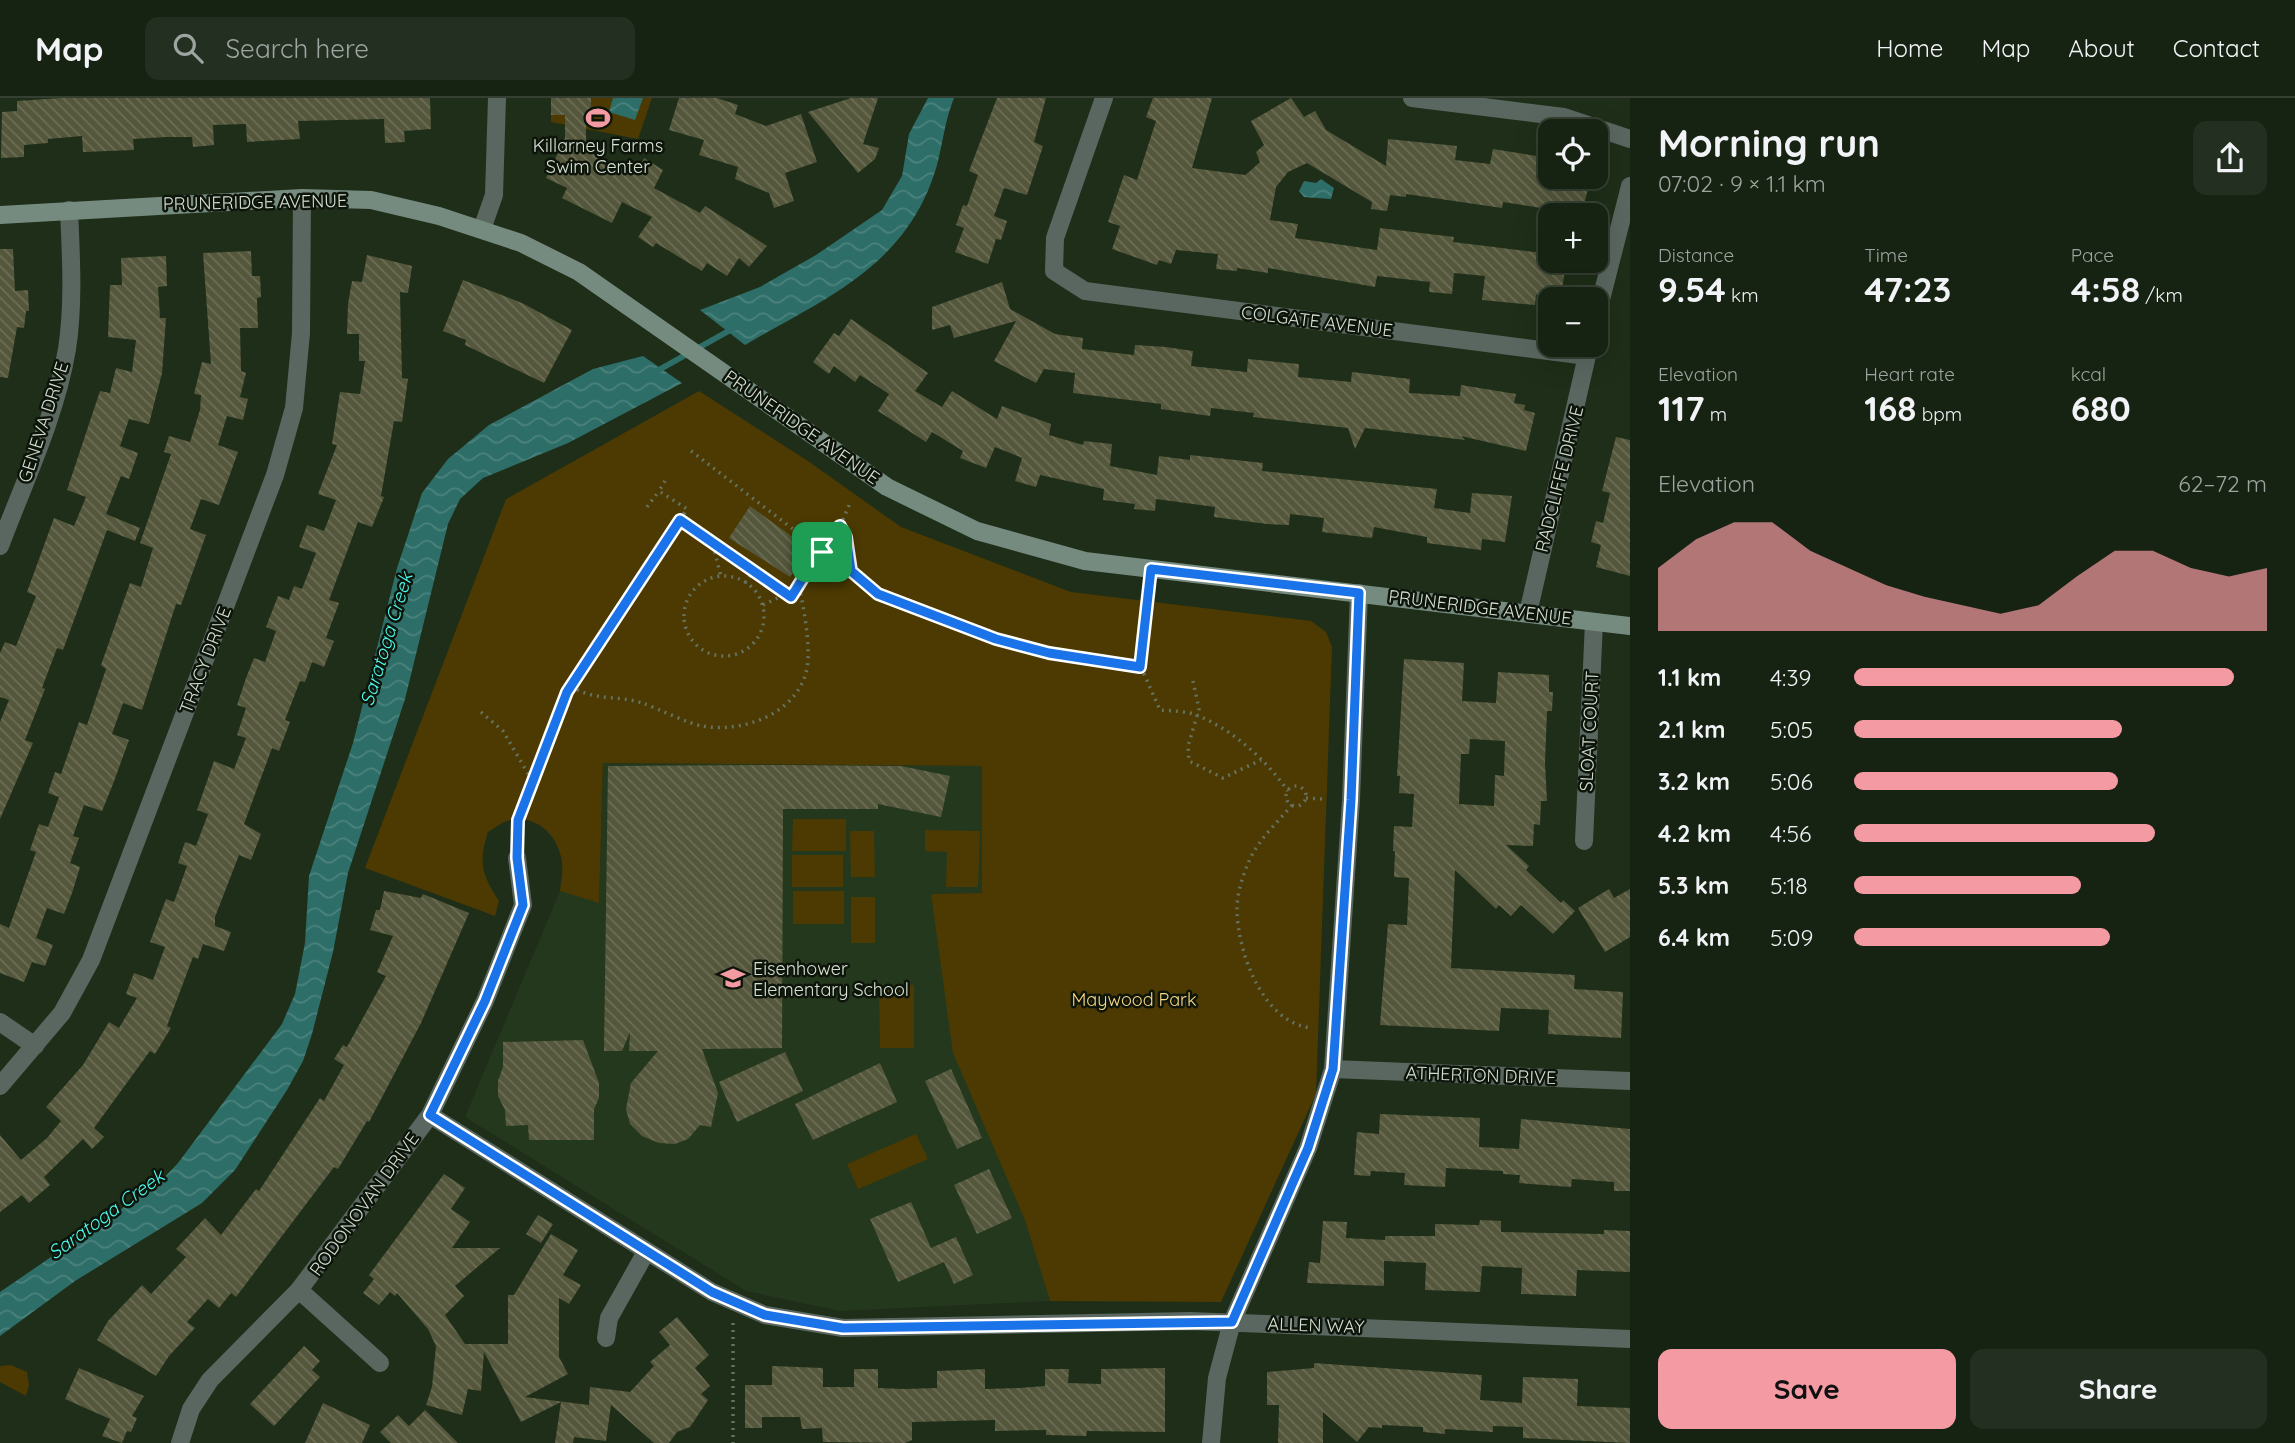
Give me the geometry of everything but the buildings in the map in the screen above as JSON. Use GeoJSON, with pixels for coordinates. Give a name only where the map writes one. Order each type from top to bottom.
{"type":"FeatureCollection","features":[{"type":"Feature","properties":{"kind":"main road","name":"PRUNERIDGE AVENUE"},"geometry":{"type":"LineString","coordinates":[[0,215],[302,198],[371,200],[482,229],[579,272],[670,332],[887,487],[976,531],[1085,561],[1630,626]]}},
{"type":"Feature","properties":{"kind":"street"},"geometry":{"type":"LineString","coordinates":[[482,229],[494,195],[497,98]]}},
{"type":"Feature","properties":{"kind":"street","name":"COLGATE AVENUE"},"geometry":{"type":"LineString","coordinates":[[1104,98],[1055,237],[1054,271],[1085,292],[1538,344]]}},
{"type":"Feature","properties":{"kind":"street"},"geometry":{"type":"LineString","coordinates":[[1412,98],[1564,117],[1630,139]]}},
{"type":"Feature","properties":{"kind":"street"},"geometry":{"type":"LineString","coordinates":[[1604,287],[1630,186]]}},
{"type":"Feature","properties":{"kind":"street","name":"TRACY DRIVE"},"geometry":{"type":"LineString","coordinates":[[0,1086],[62,1013],[91,960],[275,475],[294,408],[301,333],[302,198]]}},
{"type":"Feature","properties":{"kind":"street","name":"GENEVA DRIVE"},"geometry":{"type":"LineString","coordinates":[[0,546],[58,390],[67,348],[71,265],[69,210]]}},
{"type":"Feature","properties":{"kind":"street","name":"RADCLIFFE DRIVE"},"geometry":{"type":"LineString","coordinates":[[1528,613],[1586,357]]}},
{"type":"Feature","properties":{"kind":"street"},"geometry":{"type":"LineString","coordinates":[[1211,1443],[1217,1378],[1232,1322],[1308,1148],[1333,1069],[1351,800],[1359,593]]}},
{"type":"Feature","properties":{"kind":"street","name":"SLOAT COURT"},"geometry":{"type":"LineString","coordinates":[[1584,841],[1594,622]]}},
{"type":"Feature","properties":{"kind":"street","name":"RODONOVAN DRIVE"},"geometry":{"type":"LineString","coordinates":[[180,1443],[191,1409],[210,1380],[299,1290],[430,1115],[485,1001],[523,905],[517,858]]}},
{"type":"Feature","properties":{"kind":"street"},"geometry":{"type":"LineString","coordinates":[[0,1023],[35,1046]]}},
{"type":"Feature","properties":{"kind":"street","name":"ATHERTON DRIVE"},"geometry":{"type":"LineString","coordinates":[[1333,1069],[1630,1082]]}},
{"type":"Feature","properties":{"kind":"street","name":"ALLEN WAY"},"geometry":{"type":"LineString","coordinates":[[430,1115],[712,1292],[765,1315],[843,1328],[1232,1322],[1630,1339]]}},
{"type":"Feature","properties":{"kind":"street"},"geometry":{"type":"LineString","coordinates":[[606,1338],[609,1318],[646,1252]]}},
{"type":"Feature","properties":{"kind":"street"},"geometry":{"type":"LineString","coordinates":[[299,1290],[380,1363]]}},
{"type":"Feature","properties":{"kind":"path"},"geometry":{"type":"LineString","coordinates":[[691,452],[878,594],[996,639],[1049,653],[1140,667]]}},
{"type":"Feature","properties":{"kind":"path"},"geometry":{"type":"LineString","coordinates":[[647,508],[665,481]]}},
{"type":"Feature","properties":{"kind":"path"},"geometry":{"type":"LineString","coordinates":[[517,858],[518,820],[571,686],[687,509],[659,491]]}},
{"type":"Feature","properties":{"kind":"path"},"geometry":{"type":"LineString","coordinates":[[680,520],[791,597],[822,552],[828,535],[840,526],[851,501]]}},
{"type":"Feature","properties":{"kind":"path"},"geometry":{"type":"LineString","coordinates":[[840,526],[846,537],[851,571]]}},
{"type":"Feature","properties":{"kind":"path"},"geometry":{"type":"LineString","coordinates":[[712,542],[721,577]]}},
{"type":"Feature","properties":{"kind":"path"},"geometry":{"type":"LineString","coordinates":[[1151,569],[1140,667],[1160,710],[1198,715],[1262,759],[1288,791]]}},
{"type":"Feature","properties":{"kind":"path"},"geometry":{"type":"LineString","coordinates":[[745,583],[753,571]]}},
{"type":"Feature","properties":{"kind":"path"},"geometry":{"type":"LineString","coordinates":[[721,577],[745,583],[760,597],[764,623],[751,646],[725,656],[701,649],[686,628],[686,603],[701,583],[721,577]]}},
{"type":"Feature","properties":{"kind":"path"},"geometry":{"type":"LineString","coordinates":[[571,686],[584,696],[618,696],[700,726],[727,728],[764,721],[800,686],[808,662],[805,617],[799,586]]}},
{"type":"Feature","properties":{"kind":"path"},"geometry":{"type":"LineString","coordinates":[[762,605],[786,594]]}},
{"type":"Feature","properties":{"kind":"path"},"geometry":{"type":"LineString","coordinates":[[1193,681],[1198,715],[1188,746],[1189,761],[1223,778],[1262,759]]}},
{"type":"Feature","properties":{"kind":"path"},"geometry":{"type":"LineString","coordinates":[[481,712],[503,731],[533,782]]}},
{"type":"Feature","properties":{"kind":"path"},"geometry":{"type":"LineString","coordinates":[[1288,791],[1300,787],[1306,797]]}},
{"type":"Feature","properties":{"kind":"path"},"geometry":{"type":"LineString","coordinates":[[1288,791],[1286,797],[1292,805]]}},
{"type":"Feature","properties":{"kind":"path"},"geometry":{"type":"LineString","coordinates":[[1306,797],[1322,799]]}},
{"type":"Feature","properties":{"kind":"path"},"geometry":{"type":"LineString","coordinates":[[1306,797],[1301,805],[1292,805],[1266,834],[1249,860],[1238,897],[1238,930],[1250,971],[1261,990],[1277,1010],[1297,1027],[1311,1028]]}},
{"type":"Feature","properties":{"kind":"path"},"geometry":{"type":"LineString","coordinates":[[733,1322],[733,1443]]}},
{"type":"Feature","properties":{"kind":"shaded area","name":"Eisenhower Elementary School"},"geometry":{"type":"Polygon","coordinates":[[[603,763],[982,766],[982,893],[931,894],[1050,1301],[840,1311],[746,1291],[465,1117],[560,891],[599,902],[603,763]]]}},
{"type":"Feature","properties":{"kind":"green space","name":"Killarney Farms Swim Center"},"geometry":{"type":"Polygon","coordinates":[[[551,98],[652,98],[638,139],[551,122],[551,98]]]}},
{"type":"Feature","properties":{"kind":"green space","name":"Maywood Park"},"geometry":{"type":"Polygon","coordinates":[[[699,391],[808,461],[901,527],[1071,592],[1311,621],[1326,632],[1332,647],[1316,1094],[1221,1302],[1050,1301],[1025,1220],[953,1053],[931,894],[982,893],[982,766],[603,763],[599,903],[560,891],[562,866],[558,848],[549,833],[526,820],[505,822],[488,832],[483,852],[483,868],[499,901],[495,916],[365,868],[506,499],[699,391]]]}},
{"type":"Feature","properties":{"kind":"green space"},"geometry":{"type":"Polygon","coordinates":[[[793,819],[846,819],[846,851],[792,851],[793,819]]]}},
{"type":"Feature","properties":{"kind":"green space"},"geometry":{"type":"Polygon","coordinates":[[[925,830],[980,831],[978,887],[946,887],[947,852],[925,851],[925,830]]]}},
{"type":"Feature","properties":{"kind":"green space"},"geometry":{"type":"Polygon","coordinates":[[[850,831],[874,831],[875,877],[851,877],[850,831]]]}},
{"type":"Feature","properties":{"kind":"green space"},"geometry":{"type":"Polygon","coordinates":[[[792,855],[843,855],[843,887],[792,887],[792,855]]]}},
{"type":"Feature","properties":{"kind":"green space"},"geometry":{"type":"Polygon","coordinates":[[[793,891],[844,891],[844,924],[793,924],[793,891]]]}},
{"type":"Feature","properties":{"kind":"green space"},"geometry":{"type":"Polygon","coordinates":[[[851,897],[875,897],[875,943],[851,943],[851,897]]]}},
{"type":"Feature","properties":{"kind":"green space"},"geometry":{"type":"Polygon","coordinates":[[[879,985],[914,985],[914,1048],[880,1048],[879,985]]]}},
{"type":"Feature","properties":{"kind":"green space"},"geometry":{"type":"Polygon","coordinates":[[[916,1134],[928,1159],[858,1189],[847,1164],[916,1134]]]}},
{"type":"Feature","properties":{"kind":"green space"},"geometry":{"type":"Polygon","coordinates":[[[11,1365],[27,1372],[29,1385],[26,1396],[0,1382],[0,1366],[11,1365]]]}},
{"type":"Feature","properties":{"kind":"water"},"geometry":{"type":"Polygon","coordinates":[[[613,98],[643,98],[635,120],[609,112],[613,98]]]}},
{"type":"Feature","properties":{"kind":"water"},"geometry":{"type":"Polygon","coordinates":[[[928,98],[954,98],[937,165],[924,200],[906,229],[885,254],[834,294],[745,345],[700,310],[760,287],[816,255],[882,210],[902,176],[909,134],[928,98]]]}},
{"type":"Feature","properties":{"kind":"water"},"geometry":{"type":"Polygon","coordinates":[[[1321,179],[1334,188],[1331,199],[1304,197],[1299,191],[1304,181],[1316,183],[1321,179]]]}},
{"type":"Feature","properties":{"kind":"water"},"geometry":{"type":"Polygon","coordinates":[[[643,356],[682,383],[568,443],[483,478],[460,499],[448,524],[405,699],[348,873],[333,952],[303,1061],[235,1170],[202,1203],[75,1281],[0,1336],[0,1292],[159,1183],[178,1163],[282,1024],[295,994],[305,943],[309,876],[353,743],[397,568],[422,493],[448,459],[489,425],[593,369],[643,356]]]}},
{"type":"Feature","properties":{"kind":"waterway","name":"Saratoga Creek"},"geometry":{"type":"LineString","coordinates":[[655,372],[734,328]]}},
{"type":"Feature","properties":{"kind":"place","name":"Killarney Farms Swim Center"},"geometry":{"type":"Point","coordinates":[598,118]}},
{"type":"Feature","properties":{"kind":"place","name":"Eisenhower Elementary School"},"geometry":{"type":"Point","coordinates":[733,978]}},
{"type":"Feature","properties":{"kind":"route"},"geometry":{"type":"LineString","coordinates":[[680,520],[791,597],[822,552],[828,535],[840,526],[846,537],[851,571],[878,594],[916,611],[996,639],[1049,653],[1140,667],[1151,569],[1359,593],[1351,800],[1333,1069],[1308,1148],[1243,1291],[1232,1322],[843,1328],[765,1315],[712,1292],[430,1115],[485,1001],[523,905],[517,858],[518,820],[567,692],[680,520]]}}]}
